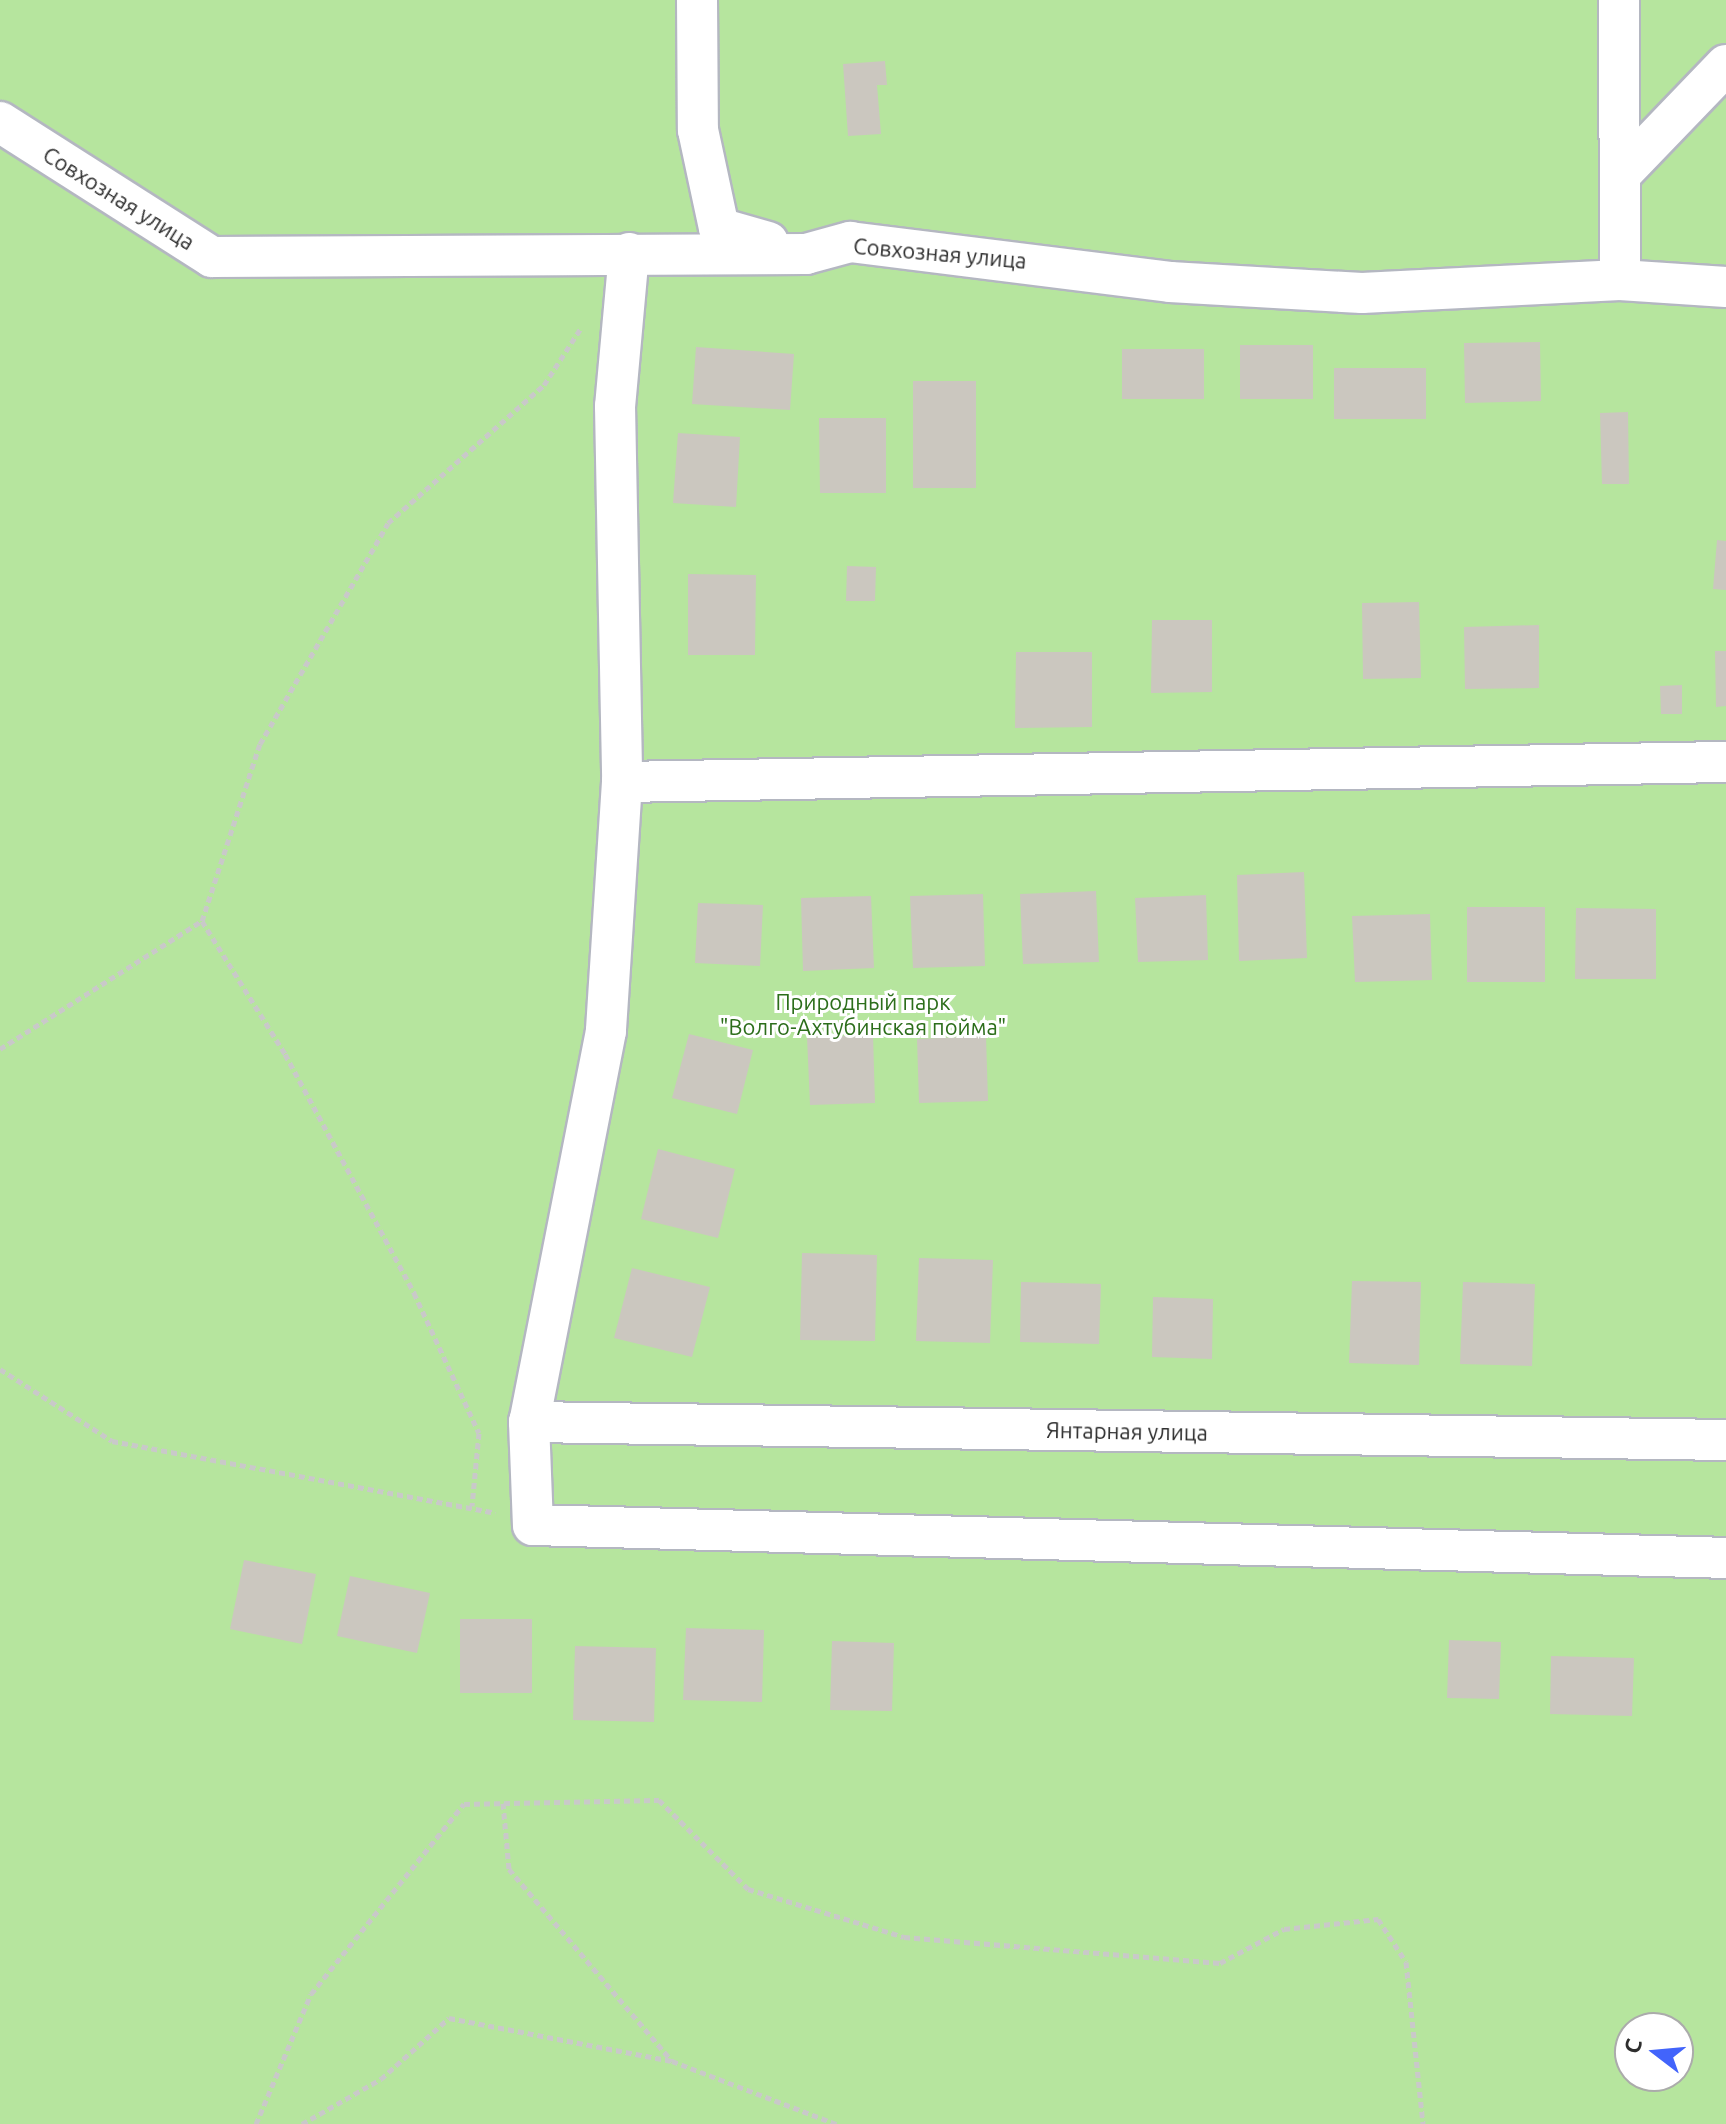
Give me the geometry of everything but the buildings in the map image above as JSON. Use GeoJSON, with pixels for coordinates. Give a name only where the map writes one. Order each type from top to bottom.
{"type":"FeatureCollection","features":[{"type":"Feature","properties":{"kind":"street"},"geometry":{"type":"LineString","coordinates":[[697,0],[698,130],[719,228],[806,254]]}},
{"type":"Feature","properties":{"kind":"street"},"geometry":{"type":"LineString","coordinates":[[1619,0],[1620,280]]}},
{"type":"Feature","properties":{"kind":"street"},"geometry":{"type":"LineString","coordinates":[[1622,173],[1726,65]]}},
{"type":"Feature","properties":{"kind":"street","name":"Совхозная улица"},"geometry":{"type":"LineString","coordinates":[[0,122],[212,257],[806,254],[850,242],[1170,282],[1362,293],[1620,280],[1726,287]]}},
{"type":"Feature","properties":{"kind":"street"},"geometry":{"type":"LineString","coordinates":[[629,253],[615,406],[622,782],[606,1031],[529,1422],[533,1525],[1726,1558]]}},
{"type":"Feature","properties":{"kind":"street"},"geometry":{"type":"LineString","coordinates":[[622,782],[1726,762]]}},
{"type":"Feature","properties":{"kind":"street","name":"Янтарная улица"},"geometry":{"type":"LineString","coordinates":[[529,1422],[1726,1440]]}},
{"type":"Feature","properties":{"kind":"path"},"geometry":{"type":"LineString","coordinates":[[0,1049],[202,921],[260,744],[388,523],[544,385],[587,319]]}},
{"type":"Feature","properties":{"kind":"path"},"geometry":{"type":"LineString","coordinates":[[0,1369],[112,1441],[472,1506],[479,1433],[473,1419],[414,1293],[285,1054],[202,921]]}},
{"type":"Feature","properties":{"kind":"path"},"geometry":{"type":"LineString","coordinates":[[256,2124],[311,1994],[464,1804],[659,1800],[748,1889],[904,1937],[1220,1963],[1284,1929],[1378,1919],[1406,1962],[1423,2124]]}},
{"type":"Feature","properties":{"kind":"path"},"geometry":{"type":"LineString","coordinates":[[503,1803],[509,1869],[672,2061]]}},
{"type":"Feature","properties":{"kind":"path"},"geometry":{"type":"LineString","coordinates":[[302,2124],[381,2079],[449,2018],[672,2061],[836,2124]]}},
{"type":"Feature","properties":{"kind":"green space","name":"Природный парк \"Волго-Ахтубинская пойма\""},"geometry":{"type":"Polygon","coordinates":[[[0,0],[1726,0],[1726,2124],[0,2124],[0,0]]]}}]}
